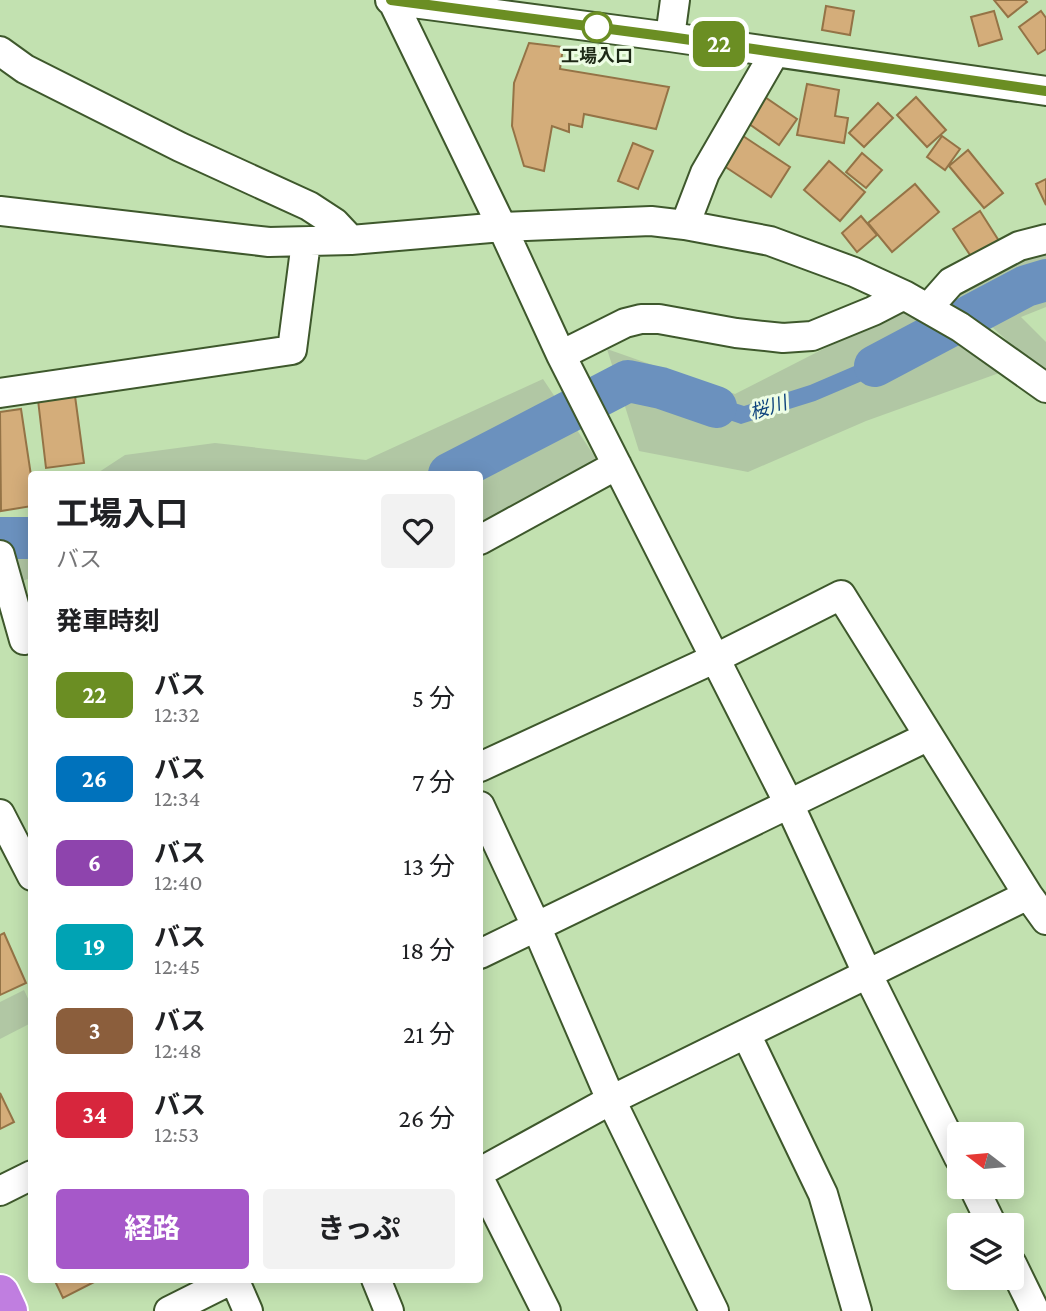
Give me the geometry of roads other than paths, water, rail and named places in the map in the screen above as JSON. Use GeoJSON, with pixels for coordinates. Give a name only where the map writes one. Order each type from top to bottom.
{"type":"FeatureCollection","features":[{"type":"Feature","properties":{"kind":"highway"},"geometry":{"type":"LineString","coordinates":[[0,1294],[8,1311]]}},
{"type":"Feature","properties":{"kind":"street"},"geometry":{"type":"LineString","coordinates":[[391,0],[438,4],[1046,91]]}},
{"type":"Feature","properties":{"kind":"street"},"geometry":{"type":"LineString","coordinates":[[391,0],[592,417],[789,804],[867,973],[947,1134]]}},
{"type":"Feature","properties":{"kind":"street"},"geometry":{"type":"LineString","coordinates":[[670,37],[675,0]]}},
{"type":"Feature","properties":{"kind":"street"},"geometry":{"type":"LineString","coordinates":[[0,51],[25,69],[156,135],[309,206],[335,223],[351,240]]}},
{"type":"Feature","properties":{"kind":"street"},"geometry":{"type":"LineString","coordinates":[[685,225],[705,173],[775,52]]}},
{"type":"Feature","properties":{"kind":"street"},"geometry":{"type":"LineString","coordinates":[[0,211],[238,239],[306,242],[502,227],[651,221],[685,225],[770,241],[821,259],[923,306],[965,330],[1046,388]]}},
{"type":"Feature","properties":{"kind":"street"},"geometry":{"type":"LineString","coordinates":[[565,362],[625,323],[641,319],[783,338],[812,336],[873,311],[923,306],[951,282],[1019,246],[1046,239]]}},
{"type":"Feature","properties":{"kind":"street"},"geometry":{"type":"LineString","coordinates":[[0,393],[292,350],[306,242]]}},
{"type":"Feature","properties":{"kind":"street"},"geometry":{"type":"LineString","coordinates":[[483,538],[617,465]]}},
{"type":"Feature","properties":{"kind":"street"},"geometry":{"type":"LineString","coordinates":[[0,555],[11,592],[18,640]]}},
{"type":"Feature","properties":{"kind":"street"},"geometry":{"type":"LineString","coordinates":[[483,766],[716,658],[841,594],[1046,920]]}},
{"type":"Feature","properties":{"kind":"street"},"geometry":{"type":"LineString","coordinates":[[483,952],[929,736]]}},
{"type":"Feature","properties":{"kind":"street"},"geometry":{"type":"LineString","coordinates":[[483,812],[536,926],[611,1100],[714,1311]]}},
{"type":"Feature","properties":{"kind":"street"},"geometry":{"type":"LineString","coordinates":[[0,814],[28,868]]}},
{"type":"Feature","properties":{"kind":"street"},"geometry":{"type":"LineString","coordinates":[[483,1170],[611,1100],[1028,895]]}},
{"type":"Feature","properties":{"kind":"street"},"geometry":{"type":"LineString","coordinates":[[746,1034],[823,1194],[857,1311]]}},
{"type":"Feature","properties":{"kind":"street"},"geometry":{"type":"LineString","coordinates":[[0,1191],[28,1177]]}},
{"type":"Feature","properties":{"kind":"street"},"geometry":{"type":"LineString","coordinates":[[483,1186],[546,1311]]}},
{"type":"Feature","properties":{"kind":"street"},"geometry":{"type":"LineString","coordinates":[[169,1311],[226,1283]]}},
{"type":"Feature","properties":{"kind":"street"},"geometry":{"type":"LineString","coordinates":[[236,1283],[248,1311]]}},
{"type":"Feature","properties":{"kind":"street"},"geometry":{"type":"LineString","coordinates":[[378,1283],[389,1311]]}},
{"type":"Feature","properties":{"kind":"street"},"geometry":{"type":"LineString","coordinates":[[1024,1289],[1035,1311]]}},
{"type":"Feature","properties":{"kind":"water"},"geometry":{"type":"Polygon","coordinates":[[[1046,269],[1046,289],[1021,297],[984,320],[964,309],[1003,283],[1046,269]]]}},
{"type":"Feature","properties":{"kind":"water"},"geometry":{"type":"Polygon","coordinates":[[[921,332],[927,346],[881,373],[815,401],[741,424],[659,396],[663,380],[744,406],[810,385],[873,358],[921,332]]]}},
{"type":"Feature","properties":{"kind":"waterway","name":"桜川"},"geometry":{"type":"LineString","coordinates":[[875,366],[1026,286],[1046,280]]}},
{"type":"Feature","properties":{"kind":"waterway","name":"桜川"},"geometry":{"type":"LineString","coordinates":[[455,471],[628,381],[661,388],[716,407]]}},
{"type":"Feature","properties":{"kind":"waterway","name":"桜川"},"geometry":{"type":"LineString","coordinates":[[0,538],[28,538]]}},
{"type":"Feature","properties":{"kind":"place","name":"工場入口"},"geometry":{"type":"Point","coordinates":[597,27]}}]}
